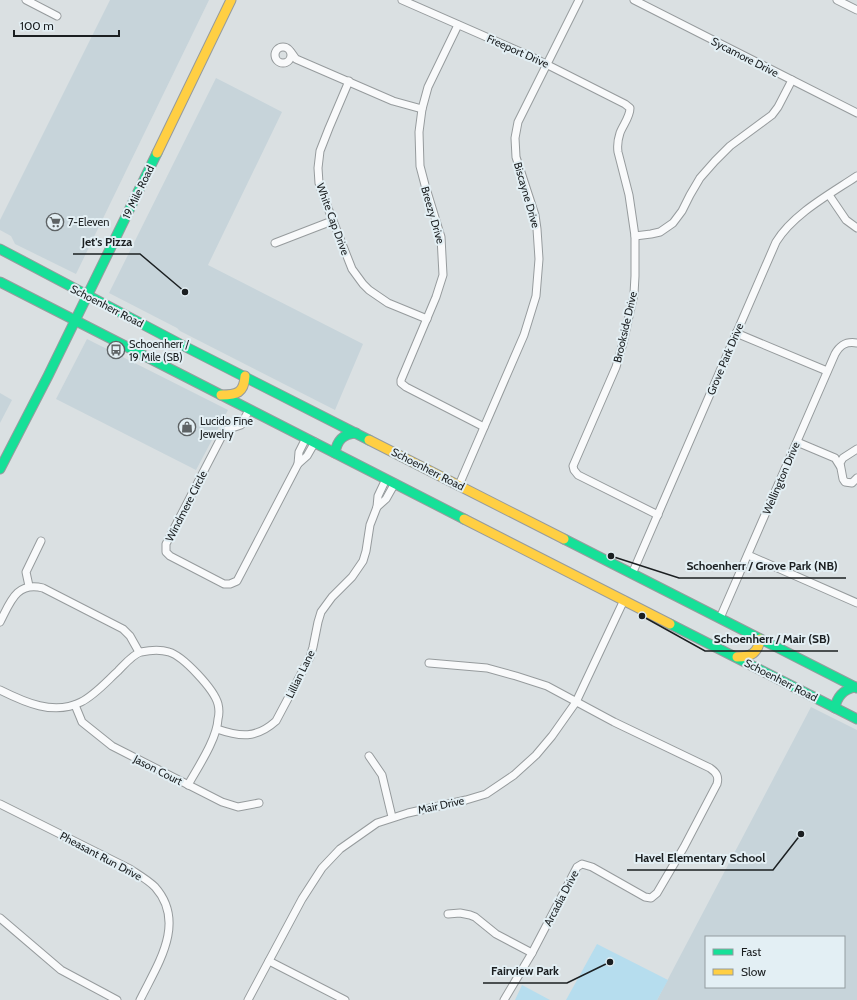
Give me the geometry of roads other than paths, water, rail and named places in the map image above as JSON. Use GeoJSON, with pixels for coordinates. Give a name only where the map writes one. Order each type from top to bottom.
{"type":"FeatureCollection","features":[{"type":"Feature","properties":{"kind":"main road","name":"19 Mile Road"},"geometry":{"type":"LineString","coordinates":[[0,470],[48,376],[231,0]]}},
{"type":"Feature","properties":{"kind":"main road","name":"Schoenherr Road"},"geometry":{"type":"LineString","coordinates":[[0,250],[856,688]]}},
{"type":"Feature","properties":{"kind":"main road","name":"Schoenherr Road"},"geometry":{"type":"LineString","coordinates":[[0,282],[857,719]]}},
{"type":"Feature","properties":{"kind":"main road"},"geometry":{"type":"LineString","coordinates":[[221,395],[232,395],[239,392],[244,385],[245,376]]}},
{"type":"Feature","properties":{"kind":"main road"},"geometry":{"type":"LineString","coordinates":[[335,453],[336,445],[340,438],[346,434],[356,433]]}},
{"type":"Feature","properties":{"kind":"main road"},"geometry":{"type":"LineString","coordinates":[[735,657],[749,657],[756,652],[759,648],[760,639]]}},
{"type":"Feature","properties":{"kind":"main road"},"geometry":{"type":"LineString","coordinates":[[835,708],[839,695],[847,689],[856,688]]}},
{"type":"Feature","properties":{"kind":"street"},"geometry":{"type":"LineString","coordinates":[[26,0],[57,16]]}},
{"type":"Feature","properties":{"kind":"street","name":"Freeport Drive"},"geometry":{"type":"LineString","coordinates":[[402,0],[547,64],[630,108]]}},
{"type":"Feature","properties":{"kind":"street","name":"Biscayne Drive"},"geometry":{"type":"LineString","coordinates":[[459,485],[524,335],[536,296],[539,259],[535,215],[516,156],[515,138],[520,116],[579,0]]}},
{"type":"Feature","properties":{"kind":"street","name":"Sycamore Drive"},"geometry":{"type":"LineString","coordinates":[[634,0],[857,113]]}},
{"type":"Feature","properties":{"kind":"street"},"geometry":{"type":"LineString","coordinates":[[837,0],[857,10]]}},
{"type":"Feature","properties":{"kind":"street","name":"Breezy Drive"},"geometry":{"type":"LineString","coordinates":[[458,25],[431,81],[422,109],[419,132],[420,166],[441,237],[443,275],[436,297],[402,376],[401,383],[406,388],[484,427]]}},
{"type":"Feature","properties":{"kind":"street"},"geometry":{"type":"LineString","coordinates":[[296,59],[283,64],[277,62],[275,54],[277,49],[282,47],[287,48],[296,59],[401,104],[422,109]]}},
{"type":"Feature","properties":{"kind":"street"},"geometry":{"type":"LineString","coordinates":[[288,62],[291,58],[291,52]]}},
{"type":"Feature","properties":{"kind":"street"},"geometry":{"type":"LineString","coordinates":[[635,236],[660,232],[673,224],[700,178],[730,146],[772,115],[778,107],[792,80]]}},
{"type":"Feature","properties":{"kind":"street","name":"White Cap Drive"},"geometry":{"type":"LineString","coordinates":[[350,81],[328,128],[320,151],[318,168],[319,183],[332,221],[352,269],[363,284],[369,290],[388,302],[426,319]]}},
{"type":"Feature","properties":{"kind":"street","name":"Brookside Drive"},"geometry":{"type":"LineString","coordinates":[[630,108],[629,115],[618,139],[618,152],[629,195],[635,236],[636,270],[634,294],[624,343],[616,367],[573,466],[578,475],[658,516]]}},
{"type":"Feature","properties":{"kind":"street","name":"Grove Park Drive"},"geometry":{"type":"LineString","coordinates":[[632,574],[772,250],[782,232],[795,219],[857,176]]}},
{"type":"Feature","properties":{"kind":"street"},"geometry":{"type":"LineString","coordinates":[[829,195],[846,220],[857,228]]}},
{"type":"Feature","properties":{"kind":"street"},"geometry":{"type":"LineString","coordinates":[[275,243],[332,221]]}},
{"type":"Feature","properties":{"kind":"street"},"geometry":{"type":"LineString","coordinates":[[736,333],[827,372]]}},
{"type":"Feature","properties":{"kind":"street","name":"Wellington Drive"},"geometry":{"type":"LineString","coordinates":[[720,618],[838,348],[848,342],[857,343]]}},
{"type":"Feature","properties":{"kind":"street","name":"Windmere Circle"},"geometry":{"type":"LineString","coordinates":[[249,410],[241,425],[224,432],[166,544],[166,552],[170,556],[224,584],[230,584],[237,581],[298,464],[307,456],[315,442]]}},
{"type":"Feature","properties":{"kind":"street","name":"Windmere Circle"},"geometry":{"type":"LineString","coordinates":[[298,464],[299,452],[306,438]]}},
{"type":"Feature","properties":{"kind":"street"},"geometry":{"type":"LineString","coordinates":[[797,442],[835,458],[846,456]]}},
{"type":"Feature","properties":{"kind":"street"},"geometry":{"type":"LineString","coordinates":[[840,466],[841,461],[857,449]]}},
{"type":"Feature","properties":{"kind":"street"},"geometry":{"type":"LineString","coordinates":[[835,458],[840,466],[845,482],[852,483],[857,478]]}},
{"type":"Feature","properties":{"kind":"street","name":"Lillian Lane"},"geometry":{"type":"LineString","coordinates":[[217,729],[243,736],[261,731],[276,721],[310,657],[314,647],[321,612],[332,597],[352,577],[363,561],[370,525],[377,507],[378,496],[386,479]]}},
{"type":"Feature","properties":{"kind":"street","name":"Lillian Lane"},"geometry":{"type":"LineString","coordinates":[[377,507],[386,499],[395,483]]}},
{"type":"Feature","properties":{"kind":"street"},"geometry":{"type":"LineString","coordinates":[[29,586],[26,572],[27,567],[41,541]]}},
{"type":"Feature","properties":{"kind":"street"},"geometry":{"type":"LineString","coordinates":[[748,555],[857,603]]}},
{"type":"Feature","properties":{"kind":"street"},"geometry":{"type":"LineString","coordinates":[[0,622],[3,609],[15,595],[20,590],[29,586],[35,586],[43,588],[123,629],[130,636],[139,652]]}},
{"type":"Feature","properties":{"kind":"street","name":"Mair Drive"},"geometry":{"type":"LineString","coordinates":[[248,1000],[302,899],[328,860],[340,849],[377,823],[392,817],[486,794],[514,775],[536,755],[564,720],[576,702],[624,600]]}},
{"type":"Feature","properties":{"kind":"street"},"geometry":{"type":"LineString","coordinates":[[0,690],[23,702],[44,707],[58,708],[75,705],[94,693],[139,652],[160,650],[169,652],[182,659],[213,694],[218,704],[217,729],[188,785]]}},
{"type":"Feature","properties":{"kind":"street"},"geometry":{"type":"LineString","coordinates":[[428,663],[487,668],[546,686],[576,702]]}},
{"type":"Feature","properties":{"kind":"street","name":"Arcadia Drive"},"geometry":{"type":"LineString","coordinates":[[504,1000],[532,953],[577,867],[582,864],[592,867],[645,897],[651,898],[657,893],[719,779],[717,774],[710,768],[576,702]]}},
{"type":"Feature","properties":{"kind":"street","name":"Jason Court"},"geometry":{"type":"LineString","coordinates":[[75,705],[82,722],[112,746],[228,804],[238,806],[258,803]]}},
{"type":"Feature","properties":{"kind":"street"},"geometry":{"type":"LineString","coordinates":[[369,756],[382,775],[392,817]]}},
{"type":"Feature","properties":{"kind":"street","name":"Pheasant Run Drive"},"geometry":{"type":"LineString","coordinates":[[0,804],[130,869],[150,882],[160,894],[168,910],[170,929],[163,952],[140,1000]]}},
{"type":"Feature","properties":{"kind":"street"},"geometry":{"type":"LineString","coordinates":[[448,914],[460,913],[470,915],[496,934],[532,953]]}},
{"type":"Feature","properties":{"kind":"street"},"geometry":{"type":"LineString","coordinates":[[0,918],[61,970],[117,1000]]}},
{"type":"Feature","properties":{"kind":"street"},"geometry":{"type":"LineString","coordinates":[[269,961],[345,1000]]}},
{"type":"Feature","properties":{"kind":"place","name":"7-Eleven"},"geometry":{"type":"Point","coordinates":[55,222]}},
{"type":"Feature","properties":{"kind":"place","name":"Jet's Pizza"},"geometry":{"type":"Point","coordinates":[185,292]}},
{"type":"Feature","properties":{"kind":"place","name":"Schoenherr / 19 Mile (SB)"},"geometry":{"type":"Point","coordinates":[116,350]}},
{"type":"Feature","properties":{"kind":"place","name":"Lucido Fine Jewelry"},"geometry":{"type":"Point","coordinates":[187,427]}},
{"type":"Feature","properties":{"kind":"place","name":"Schoenherr / Grove Park (NB)"},"geometry":{"type":"Point","coordinates":[611,556]}},
{"type":"Feature","properties":{"kind":"place","name":"Schoenherr / Mair (SB)"},"geometry":{"type":"Point","coordinates":[642,616]}},
{"type":"Feature","properties":{"kind":"place","name":"Havel Elementary School"},"geometry":{"type":"Point","coordinates":[801,834]}},
{"type":"Feature","properties":{"kind":"place","name":"Fairview Park"},"geometry":{"type":"Point","coordinates":[610,962]}}]}
